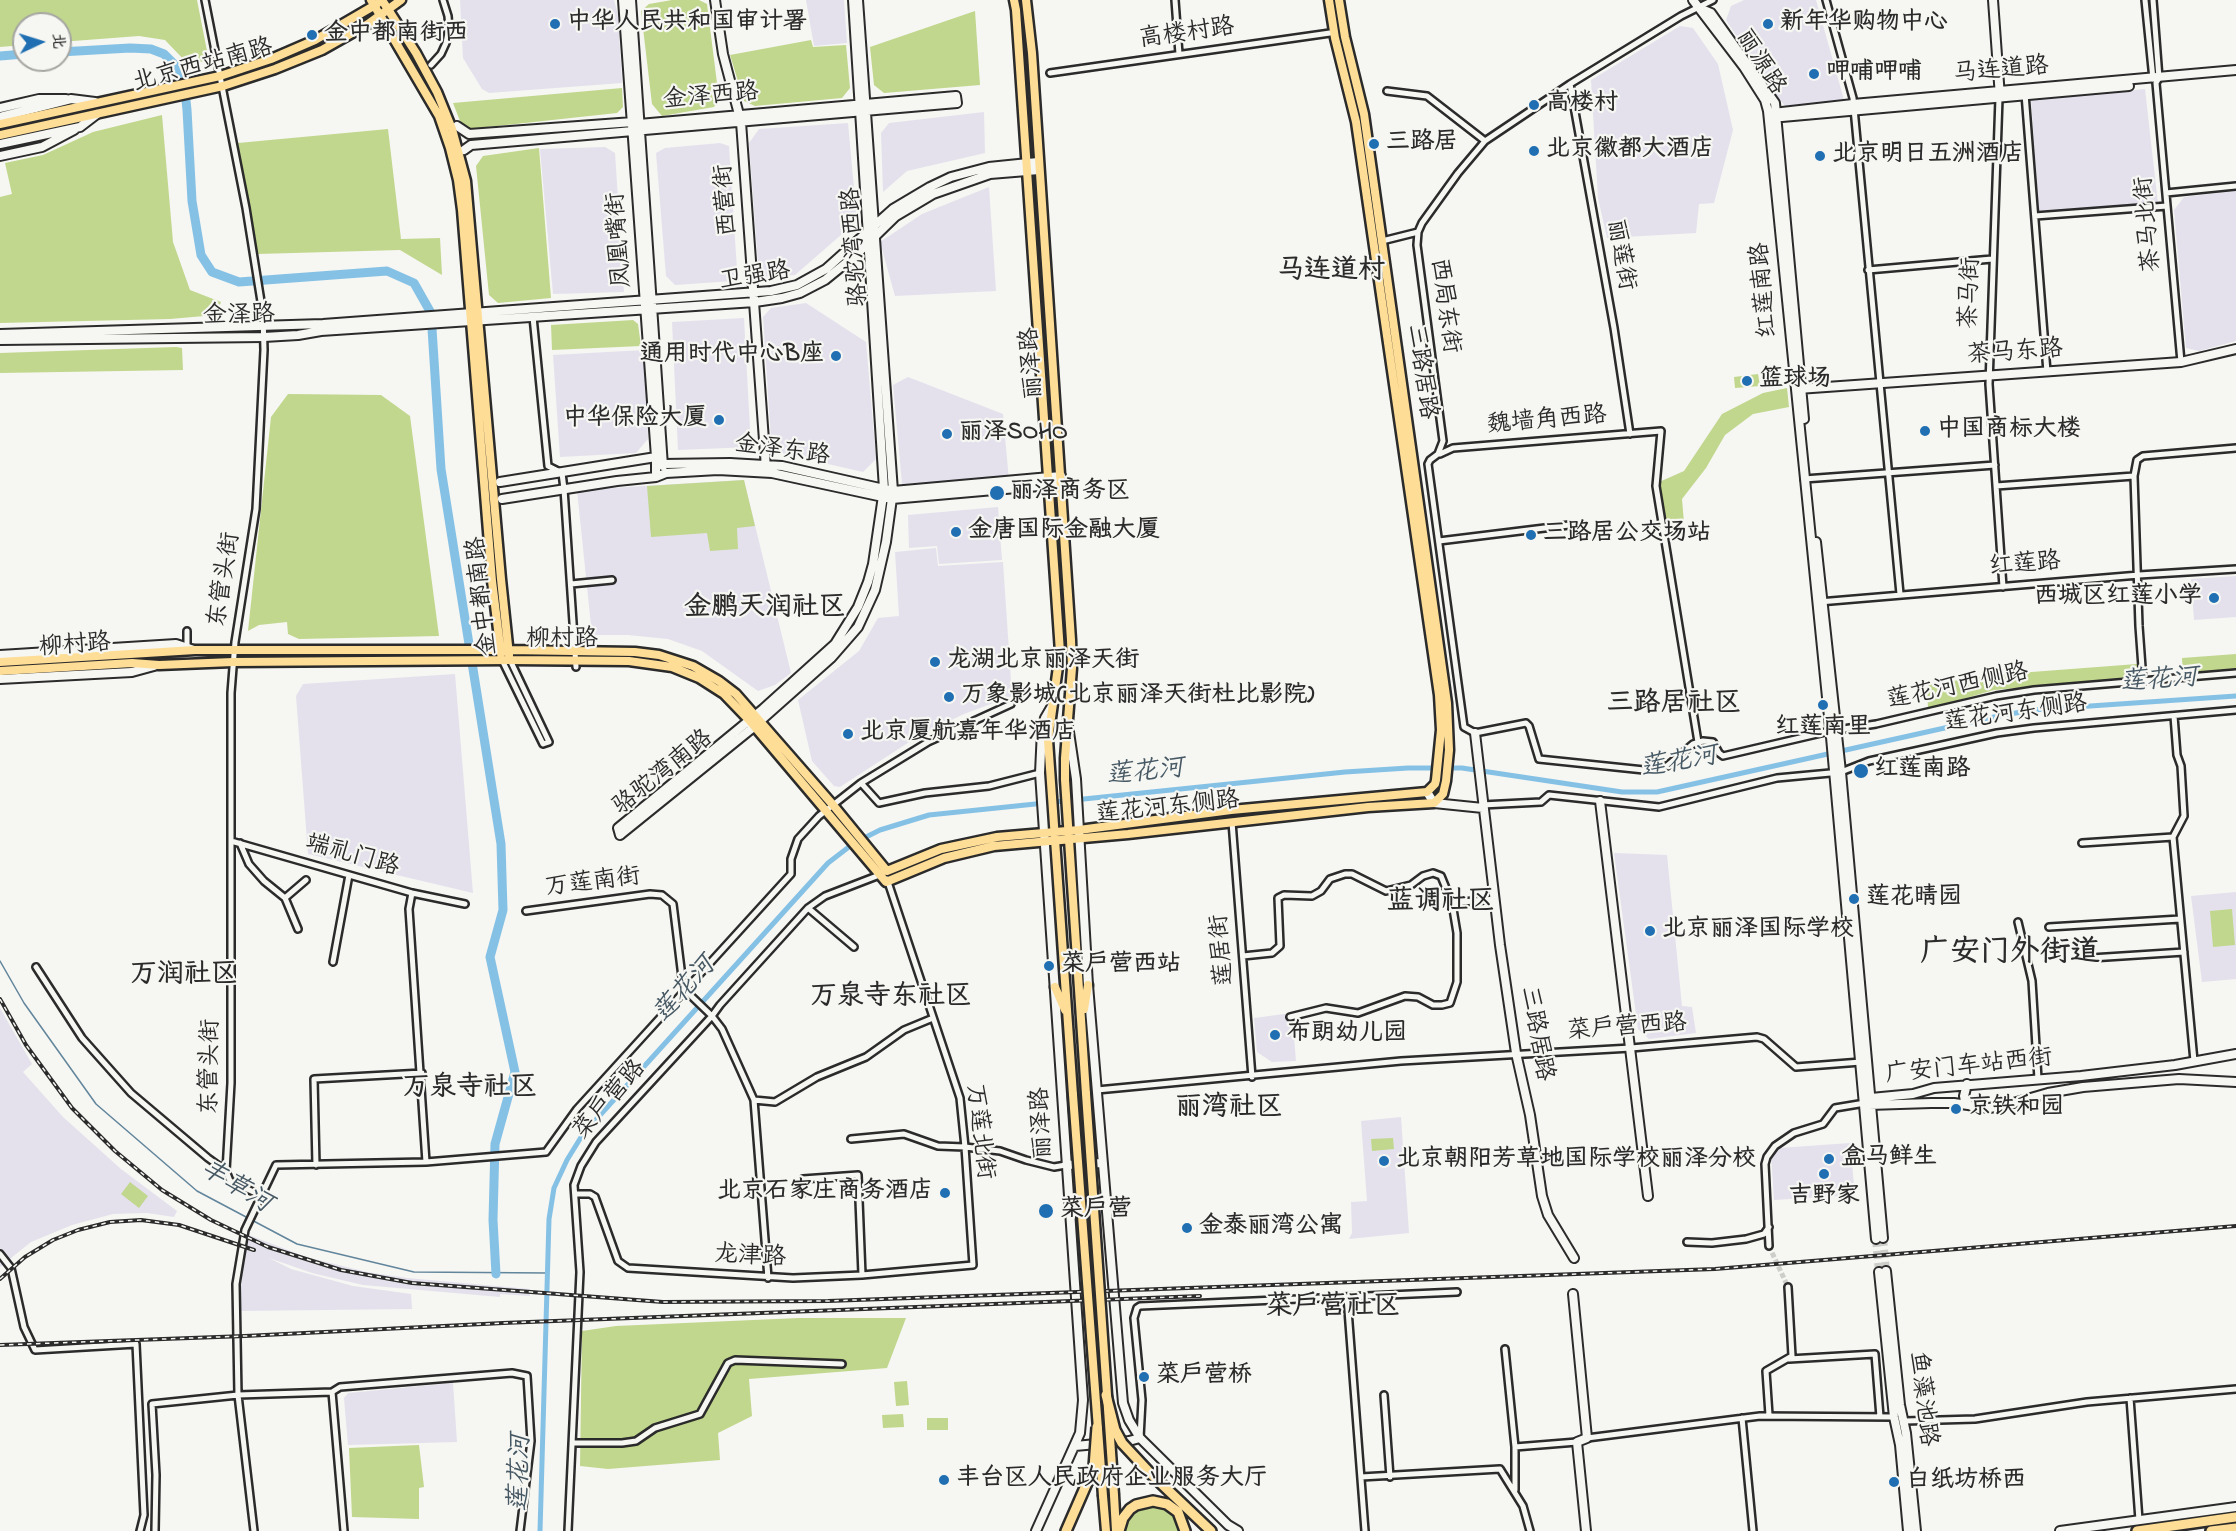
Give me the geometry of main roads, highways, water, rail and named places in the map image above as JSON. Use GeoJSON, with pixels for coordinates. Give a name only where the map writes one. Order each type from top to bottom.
{"type":"FeatureCollection","features":[{"type":"Feature","properties":{"kind":"highway"},"geometry":{"type":"LineString","coordinates":[[1106,1395],[1115,1430],[1122,1443],[1211,1531]]}},
{"type":"Feature","properties":{"kind":"highway"},"geometry":{"type":"LineString","coordinates":[[1066,1531],[1094,1467],[1097,1427]]}},
{"type":"Feature","properties":{"kind":"highway"},"geometry":{"type":"LineString","coordinates":[[1117,1531],[1130,1509],[1136,1505],[1153,1501],[1167,1504],[1178,1512],[1185,1531]]}},
{"type":"Feature","properties":{"kind":"highway"},"geometry":{"type":"LineString","coordinates":[[2138,1531],[2236,1517]]}},
{"type":"Feature","properties":{"kind":"highway"},"geometry":{"type":"LineString","coordinates":[[2211,1531],[2236,1528]]}},
{"type":"Feature","properties":{"kind":"main road","name":"北京西站南路"},"geometry":{"type":"LineString","coordinates":[[0,124],[169,98],[223,86],[322,50],[380,16],[400,0]]}},
{"type":"Feature","properties":{"kind":"main road","name":"丽泽路"},"geometry":{"type":"LineString","coordinates":[[1014,0],[1060,652],[1048,740],[1050,782],[1106,1531]]}},
{"type":"Feature","properties":{"kind":"main road","name":"丽泽路"},"geometry":{"type":"LineString","coordinates":[[1026,0],[1032,53],[1062,480],[1072,668],[1065,780],[1117,1531]]}},
{"type":"Feature","properties":{"kind":"main road","name":"三路居路"},"geometry":{"type":"LineString","coordinates":[[1329,0],[1335,39],[1356,122],[1439,695],[1441,730],[1436,780],[1427,792]]}},
{"type":"Feature","properties":{"kind":"main road","name":"三路居路"},"geometry":{"type":"LineString","coordinates":[[1339,0],[1342,26],[1364,114],[1447,703],[1449,750],[1446,781],[1443,795],[1434,803]]}},
{"type":"Feature","properties":{"kind":"main road","name":"北京西站南路"},"geometry":{"type":"LineString","coordinates":[[0,135],[220,76],[272,58],[315,40],[378,1]]}},
{"type":"Feature","properties":{"kind":"main road","name":"金中都南路"},"geometry":{"type":"LineString","coordinates":[[378,1],[388,10],[416,53],[437,92],[460,151],[470,208],[474,317],[492,581],[505,655]]}},
{"type":"Feature","properties":{"kind":"main road","name":"金中都南路"},"geometry":{"type":"LineString","coordinates":[[378,1],[380,16],[433,103],[450,148],[460,193],[474,317]]}},
{"type":"Feature","properties":{"kind":"main road","name":"柳村路"},"geometry":{"type":"LineString","coordinates":[[0,662],[191,649],[483,650],[505,655],[576,660],[643,661],[684,671],[724,694],[755,720],[833,805],[847,829],[883,873],[886,882]]}},
{"type":"Feature","properties":{"kind":"main road","name":"柳村路"},"geometry":{"type":"LineString","coordinates":[[0,671],[132,663],[484,660],[505,655]]}},
{"type":"Feature","properties":{"kind":"main road","name":"柳村路"},"geometry":{"type":"LineString","coordinates":[[755,720],[825,811],[847,829]]}},
{"type":"Feature","properties":{"kind":"main road","name":"莲花河东侧路"},"geometry":{"type":"LineString","coordinates":[[1079,830],[1231,810],[1427,792]]}},
{"type":"Feature","properties":{"kind":"main road","name":"莲花河东侧路"},"geometry":{"type":"LineString","coordinates":[[883,873],[933,852],[967,842],[1010,835],[1232,822],[1368,807],[1434,803]]}},
{"type":"Feature","properties":{"kind":"main road","name":"莲花河东侧路"},"geometry":{"type":"LineString","coordinates":[[886,882],[965,851],[1044,833]]}},
{"type":"Feature","properties":{"kind":"main road"},"geometry":{"type":"LineString","coordinates":[[1082,1024],[1088,985]]}},
{"type":"Feature","properties":{"kind":"main road"},"geometry":{"type":"LineString","coordinates":[[1055,987],[1068,1016]]}},
{"type":"Feature","properties":{"kind":"waterway"},"geometry":{"type":"LineString","coordinates":[[72,51],[151,49],[164,54],[178,68],[184,82],[187,110],[192,201],[201,255],[212,272],[239,282],[387,271],[414,283],[431,313],[441,469],[501,844],[503,910],[490,957],[515,1072],[495,1144],[493,1220],[496,1274]]}},
{"type":"Feature","properties":{"kind":"waterway"},"geometry":{"type":"LineString","coordinates":[[0,56],[12,55]]}},
{"type":"Feature","properties":{"kind":"waterway","name":"莲花河"},"geometry":{"type":"LineString","coordinates":[[540,1531],[549,1219],[554,1188],[567,1160],[583,1134],[828,863],[854,843],[880,830],[929,815],[1345,772],[1408,768],[1462,768],[1622,792],[1657,792],[2032,710],[2236,696]]}},
{"type":"Feature","properties":{"kind":"waterway","name":"丰草河"},"geometry":{"type":"LineString","coordinates":[[0,961],[24,1003],[96,1104],[197,1191],[297,1244],[414,1272],[548,1273]]}},
{"type":"Feature","properties":{"kind":"tunnel"},"geometry":{"type":"LineString","coordinates":[[1883,1238],[1886,1271]]}},
{"type":"Feature","properties":{"kind":"tunnel"},"geometry":{"type":"LineString","coordinates":[[1876,1239],[1879,1272]]}},
{"type":"Feature","properties":{"kind":"tunnel"},"geometry":{"type":"LineString","coordinates":[[1769,1246],[1788,1287]]}},
{"type":"Feature","properties":{"kind":"railway"},"geometry":{"type":"LineString","coordinates":[[0,999],[26,1045],[72,1108],[115,1151],[162,1190],[211,1220],[268,1247],[341,1270],[412,1283],[663,1302],[828,1301],[1715,1269],[2236,1226]]}},
{"type":"Feature","properties":{"kind":"railway"},"geometry":{"type":"LineString","coordinates":[[0,1279],[25,1257],[53,1240],[78,1230],[110,1222],[141,1220],[179,1225],[254,1250]]}},
{"type":"Feature","properties":{"kind":"railway"},"geometry":{"type":"LineString","coordinates":[[0,1345],[1200,1296]]}},
{"type":"Feature","properties":{"kind":"place","name":"中华人民共和国审计署"},"geometry":{"type":"Point","coordinates":[555,24]}},
{"type":"Feature","properties":{"kind":"place","name":"新年华购物中心"},"geometry":{"type":"Point","coordinates":[1768,24]}},
{"type":"Feature","properties":{"kind":"place","name":"金中都南街西"},"geometry":{"type":"Point","coordinates":[312,35]}},
{"type":"Feature","properties":{"kind":"place","name":"呷哺呷哺"},"geometry":{"type":"Point","coordinates":[1814,74]}},
{"type":"Feature","properties":{"kind":"place","name":"高楼村"},"geometry":{"type":"Point","coordinates":[1534,105]}},
{"type":"Feature","properties":{"kind":"place","name":"三路居"},"geometry":{"type":"Point","coordinates":[1374,144]}},
{"type":"Feature","properties":{"kind":"place","name":"北京徽都大酒店"},"geometry":{"type":"Point","coordinates":[1534,151]}},
{"type":"Feature","properties":{"kind":"place","name":"北京明日五洲酒店"},"geometry":{"type":"Point","coordinates":[1820,156]}},
{"type":"Feature","properties":{"kind":"place","name":"通用时代中心B座"},"geometry":{"type":"Point","coordinates":[836,356]}},
{"type":"Feature","properties":{"kind":"place","name":"篮球场"},"geometry":{"type":"Point","coordinates":[1747,381]}},
{"type":"Feature","properties":{"kind":"place","name":"中华保险大厦"},"geometry":{"type":"Point","coordinates":[719,420]}},
{"type":"Feature","properties":{"kind":"place","name":"中国商标大楼"},"geometry":{"type":"Point","coordinates":[1925,431]}},
{"type":"Feature","properties":{"kind":"place","name":"丽泽SOHO"},"geometry":{"type":"Point","coordinates":[947,434]}},
{"type":"Feature","properties":{"kind":"place","name":"丽泽商务区"},"geometry":{"type":"Point","coordinates":[997,493]}},
{"type":"Feature","properties":{"kind":"place","name":"金唐国际金融大厦"},"geometry":{"type":"Point","coordinates":[956,532]}},
{"type":"Feature","properties":{"kind":"place","name":"三路居公交场站"},"geometry":{"type":"Point","coordinates":[1531,535]}},
{"type":"Feature","properties":{"kind":"place","name":"西城区红莲小学"},"geometry":{"type":"Point","coordinates":[2214,598]}},
{"type":"Feature","properties":{"kind":"place","name":"龙湖北京丽泽天街"},"geometry":{"type":"Point","coordinates":[935,662]}},
{"type":"Feature","properties":{"kind":"place","name":"万象影城(北京丽泽天街杜比影院)"},"geometry":{"type":"Point","coordinates":[949,697]}},
{"type":"Feature","properties":{"kind":"place","name":"红莲南里"},"geometry":{"type":"Point","coordinates":[1823,705]}},
{"type":"Feature","properties":{"kind":"place","name":"北京厦航嘉年华酒店"},"geometry":{"type":"Point","coordinates":[848,734]}},
{"type":"Feature","properties":{"kind":"place","name":"红莲南路"},"geometry":{"type":"Point","coordinates":[1861,771]}},
{"type":"Feature","properties":{"kind":"place","name":"莲花晴园"},"geometry":{"type":"Point","coordinates":[1854,899]}},
{"type":"Feature","properties":{"kind":"place","name":"北京丽泽国际学校"},"geometry":{"type":"Point","coordinates":[1650,931]}},
{"type":"Feature","properties":{"kind":"place","name":"菜户营西站"},"geometry":{"type":"Point","coordinates":[1049,966]}},
{"type":"Feature","properties":{"kind":"place","name":"布朗幼儿园"},"geometry":{"type":"Point","coordinates":[1275,1035]}},
{"type":"Feature","properties":{"kind":"place","name":"京铁和园"},"geometry":{"type":"Point","coordinates":[1956,1109]}},
{"type":"Feature","properties":{"kind":"place","name":"盒马鲜生"},"geometry":{"type":"Point","coordinates":[1829,1159]}},
{"type":"Feature","properties":{"kind":"place","name":"北京朝阳芳草地国际学校丽泽分校"},"geometry":{"type":"Point","coordinates":[1384,1161]}},
{"type":"Feature","properties":{"kind":"place","name":"吉野家"},"geometry":{"type":"Point","coordinates":[1824,1174]}},
{"type":"Feature","properties":{"kind":"place","name":"北京石家庄商务酒店"},"geometry":{"type":"Point","coordinates":[945,1193]}},
{"type":"Feature","properties":{"kind":"place","name":"菜户营"},"geometry":{"type":"Point","coordinates":[1046,1211]}},
{"type":"Feature","properties":{"kind":"place","name":"金泰丽湾公寓"},"geometry":{"type":"Point","coordinates":[1187,1228]}},
{"type":"Feature","properties":{"kind":"place","name":"菜户营桥"},"geometry":{"type":"Point","coordinates":[1144,1377]}},
{"type":"Feature","properties":{"kind":"place","name":"丰台区人民政府企业服务大厅"},"geometry":{"type":"Point","coordinates":[944,1480]}},
{"type":"Feature","properties":{"kind":"place","name":"白纸坊桥西"},"geometry":{"type":"Point","coordinates":[1894,1482]}},
{"type":"Feature","properties":{"kind":"district","name":"马连道村"},"geometry":{"type":"Point","coordinates":[1331,273]}},
{"type":"Feature","properties":{"kind":"district","name":"金鹏天润社区"},"geometry":{"type":"Point","coordinates":[765,610]}},
{"type":"Feature","properties":{"kind":"district","name":"三路居社区"},"geometry":{"type":"Point","coordinates":[1674,706]}},
{"type":"Feature","properties":{"kind":"district","name":"蓝调社区"},"geometry":{"type":"Point","coordinates":[1441,904]}},
{"type":"Feature","properties":{"kind":"district","name":"广安门外街道"},"geometry":{"type":"Point","coordinates":[2010,955]}},
{"type":"Feature","properties":{"kind":"district","name":"万润社区"},"geometry":{"type":"Point","coordinates":[184,977]}},
{"type":"Feature","properties":{"kind":"district","name":"万泉寺东社区"},"geometry":{"type":"Point","coordinates":[891,999]}},
{"type":"Feature","properties":{"kind":"district","name":"万泉寺社区"},"geometry":{"type":"Point","coordinates":[470,1090]}},
{"type":"Feature","properties":{"kind":"district","name":"丽湾社区"},"geometry":{"type":"Point","coordinates":[1229,1110]}},
{"type":"Feature","properties":{"kind":"district","name":"菜户营社区"},"geometry":{"type":"Point","coordinates":[1333,1309]}}]}
